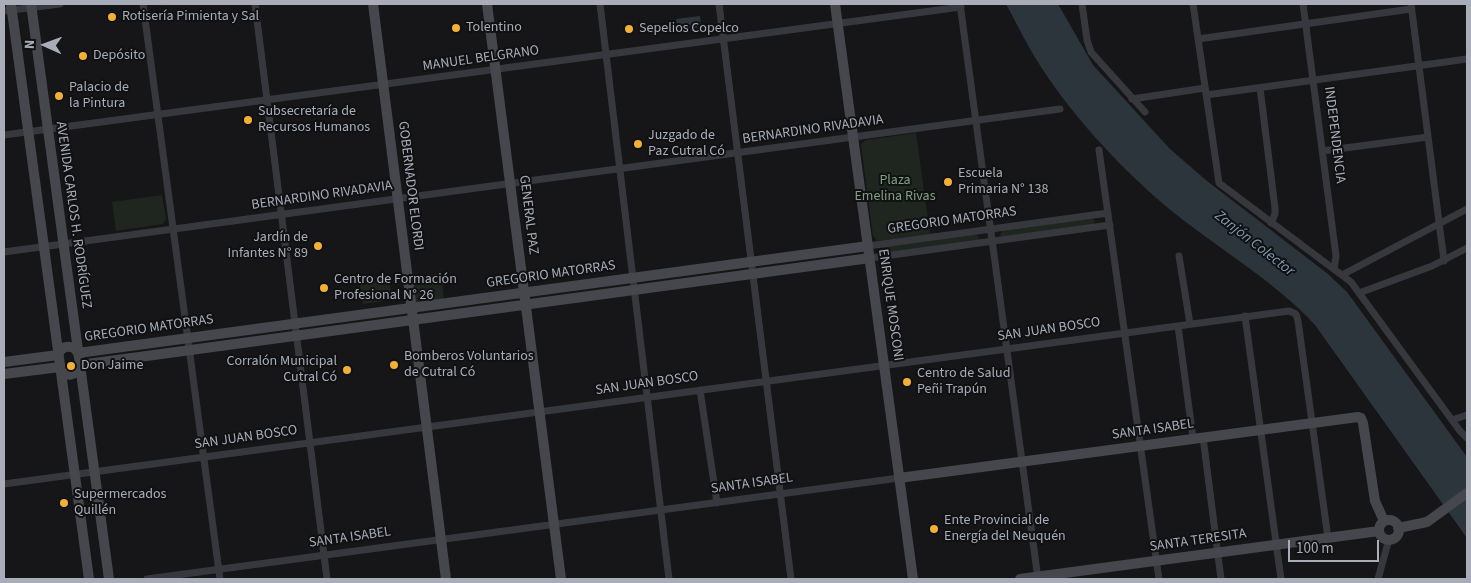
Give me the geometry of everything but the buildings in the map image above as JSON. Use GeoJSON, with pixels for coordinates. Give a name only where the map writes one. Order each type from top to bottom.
{"type":"FeatureCollection","features":[{"type":"Feature","properties":{"kind":"main road","name":"GOBERNADOR ELORDI"},"geometry":{"type":"LineString","coordinates":[[373,4],[446,579]]}},
{"type":"Feature","properties":{"kind":"main road","name":"GENERAL PAZ"},"geometry":{"type":"LineString","coordinates":[[487,4],[560,579]]}},
{"type":"Feature","properties":{"kind":"main road","name":"ENRIQUE MOSCONI"},"geometry":{"type":"LineString","coordinates":[[835,4],[913,579]]}},
{"type":"Feature","properties":{"kind":"main road","name":"AVENIDA CARLOS H. RODRÍGUEZ"},"geometry":{"type":"LineString","coordinates":[[31,6],[109,579]]}},
{"type":"Feature","properties":{"kind":"main road"},"geometry":{"type":"LineString","coordinates":[[9,8],[44,246],[88,579]]}},
{"type":"Feature","properties":{"kind":"main road","name":"GREGORIO MATORRAS"},"geometry":{"type":"LineString","coordinates":[[4,362],[58,355],[66,347],[74,348],[78,353],[868,246]]}},
{"type":"Feature","properties":{"kind":"main road","name":"GREGORIO MATORRAS"},"geometry":{"type":"LineString","coordinates":[[4,374],[60,368],[65,374],[72,374],[77,371],[80,365],[870,258]]}},
{"type":"Feature","properties":{"kind":"main road","name":"SANTA ISABEL"},"geometry":{"type":"LineString","coordinates":[[899,478],[1360,417],[1363,423],[1374,501],[1384,521]]}},
{"type":"Feature","properties":{"kind":"main road"},"geometry":{"type":"LineString","coordinates":[[1398,528],[1424,523],[1467,493]]}},
{"type":"Feature","properties":{"kind":"main road"},"geometry":{"type":"LineString","coordinates":[[1384,521],[1393,521],[1398,528],[1395,537],[1389,539],[1382,537],[1379,531],[1384,521]]}},
{"type":"Feature","properties":{"kind":"main road","name":"SANTA TERESITA"},"geometry":{"type":"LineString","coordinates":[[1020,579],[1379,531]]}},
{"type":"Feature","properties":{"kind":"street"},"geometry":{"type":"LineString","coordinates":[[9,8],[60,4]]}},
{"type":"Feature","properties":{"kind":"street"},"geometry":{"type":"LineString","coordinates":[[143,4],[186,338],[220,579]]}},
{"type":"Feature","properties":{"kind":"street"},"geometry":{"type":"LineString","coordinates":[[256,4],[327,579]]}},
{"type":"Feature","properties":{"kind":"street"},"geometry":{"type":"LineString","coordinates":[[600,4],[669,579]]}},
{"type":"Feature","properties":{"kind":"street"},"geometry":{"type":"LineString","coordinates":[[718,4],[791,579]]}},
{"type":"Feature","properties":{"kind":"street"},"geometry":{"type":"LineString","coordinates":[[1082,4],[1087,40],[1092,52],[1145,112]]}},
{"type":"Feature","properties":{"kind":"street"},"geometry":{"type":"LineString","coordinates":[[1193,4],[1219,182],[1351,282],[1467,438]]}},
{"type":"Feature","properties":{"kind":"street","name":"INDEPENDENCIA"},"geometry":{"type":"LineString","coordinates":[[1303,4],[1336,259],[1334,269]]}},
{"type":"Feature","properties":{"kind":"street"},"geometry":{"type":"LineString","coordinates":[[960,5],[1038,578]]}},
{"type":"Feature","properties":{"kind":"street","name":"MANUEL BELGRANO"},"geometry":{"type":"LineString","coordinates":[[4,135],[723,39],[960,5]]}},
{"type":"Feature","properties":{"kind":"street"},"geometry":{"type":"LineString","coordinates":[[1198,39],[1306,24],[1411,6],[1444,260]]}},
{"type":"Feature","properties":{"kind":"street"},"geometry":{"type":"LineString","coordinates":[[1132,99],[1260,88],[1467,59]]}},
{"type":"Feature","properties":{"kind":"street"},"geometry":{"type":"LineString","coordinates":[[1260,88],[1275,208],[1275,214],[1271,222]]}},
{"type":"Feature","properties":{"kind":"street","name":"BERNARDINO RIVADAVIA"},"geometry":{"type":"LineString","coordinates":[[4,252],[1060,109]]}},
{"type":"Feature","properties":{"kind":"street"},"geometry":{"type":"LineString","coordinates":[[1322,151],[1428,137]]}},
{"type":"Feature","properties":{"kind":"street"},"geometry":{"type":"LineString","coordinates":[[1099,150],[1159,579]]}},
{"type":"Feature","properties":{"kind":"street"},"geometry":{"type":"LineString","coordinates":[[1342,275],[1467,209]]}},
{"type":"Feature","properties":{"kind":"street","name":"GREGORIO MATORRAS"},"geometry":{"type":"LineString","coordinates":[[868,246],[1108,214]]}},
{"type":"Feature","properties":{"kind":"street","name":"GREGORIO MATORRAS"},"geometry":{"type":"LineString","coordinates":[[870,258],[1110,225]]}},
{"type":"Feature","properties":{"kind":"street"},"geometry":{"type":"LineString","coordinates":[[1359,293],[1444,260],[1467,248]]}},
{"type":"Feature","properties":{"kind":"street"},"geometry":{"type":"LineString","coordinates":[[1179,256],[1190,324]]}},
{"type":"Feature","properties":{"kind":"street","name":"SAN JUAN BOSCO"},"geometry":{"type":"LineString","coordinates":[[4,484],[1287,311],[1294,312],[1298,321],[1312,422]]}},
{"type":"Feature","properties":{"kind":"street"},"geometry":{"type":"LineString","coordinates":[[1245,316],[1281,579]]}},
{"type":"Feature","properties":{"kind":"street"},"geometry":{"type":"LineString","coordinates":[[1178,326],[1221,579]]}},
{"type":"Feature","properties":{"kind":"street"},"geometry":{"type":"LineString","coordinates":[[700,390],[717,502]]}},
{"type":"Feature","properties":{"kind":"street"},"geometry":{"type":"LineString","coordinates":[[1452,420],[1467,415]]}},
{"type":"Feature","properties":{"kind":"street"},"geometry":{"type":"LineString","coordinates":[[1312,422],[1328,538]]}},
{"type":"Feature","properties":{"kind":"street","name":"SANTA ISABEL"},"geometry":{"type":"LineString","coordinates":[[147,579],[899,478]]}},
{"type":"Feature","properties":{"kind":"street"},"geometry":{"type":"LineString","coordinates":[[1378,579],[1389,539]]}},
{"type":"Feature","properties":{"kind":"green space","name":"Plaza Emelina Rivas"},"geometry":{"type":"Polygon","coordinates":[[[916,133],[930,234],[877,241],[873,236],[861,144],[866,140],[916,133]]]}},
{"type":"Feature","properties":{"kind":"green space"},"geometry":{"type":"Polygon","coordinates":[[[162,195],[166,219],[163,224],[116,231],[112,202],[162,195]]]}},
{"type":"Feature","properties":{"kind":"green space"},"geometry":{"type":"Polygon","coordinates":[[[1092,218],[1095,221],[1093,225],[1001,237],[1000,234],[1003,231],[1092,218]]]}},
{"type":"Feature","properties":{"kind":"green space"},"geometry":{"type":"Polygon","coordinates":[[[976,234],[979,237],[978,240],[884,253],[882,251],[883,247],[976,234]]]}},
{"type":"Feature","properties":{"kind":"green space"},"geometry":{"type":"Polygon","coordinates":[[[441,273],[444,301],[418,304],[415,302],[412,277],[441,273]]]}},
{"type":"Feature","properties":{"kind":"green space"},"geometry":{"type":"Polygon","coordinates":[[[389,281],[392,300],[363,304],[360,285],[389,281]]]}},
{"type":"Feature","properties":{"kind":"water","name":"Zanjón Colector"},"geometry":{"type":"Polygon","coordinates":[[[1006,4],[1058,4],[1093,65],[1170,149],[1207,181],[1328,274],[1347,292],[1467,457],[1467,538],[1315,325],[1283,294],[1173,212],[1120,164],[1086,127],[1056,89],[1033,54],[1006,4]]]}},
{"type":"Feature","properties":{"kind":"water"},"geometry":{"type":"Polygon","coordinates":[[[700,16],[701,27],[678,30],[676,19],[700,16]]]}},
{"type":"Feature","properties":{"kind":"place","name":"Rotisería Pimienta y Sal"},"geometry":{"type":"Point","coordinates":[112,17]}},
{"type":"Feature","properties":{"kind":"place","name":"Tolentino"},"geometry":{"type":"Point","coordinates":[456,28]}},
{"type":"Feature","properties":{"kind":"place","name":"Sepelios Copelco"},"geometry":{"type":"Point","coordinates":[629,29]}},
{"type":"Feature","properties":{"kind":"place","name":"Depósito"},"geometry":{"type":"Point","coordinates":[83,56]}},
{"type":"Feature","properties":{"kind":"place","name":"Palacio de la Pintura"},"geometry":{"type":"Point","coordinates":[59,96]}},
{"type":"Feature","properties":{"kind":"place","name":"Subsecretaría de Recursos Humanos"},"geometry":{"type":"Point","coordinates":[248,120]}},
{"type":"Feature","properties":{"kind":"place","name":"Juzgado de Paz Cutral Có"},"geometry":{"type":"Point","coordinates":[638,144]}},
{"type":"Feature","properties":{"kind":"place","name":"Escuela Primaria N° 138"},"geometry":{"type":"Point","coordinates":[948,182]}},
{"type":"Feature","properties":{"kind":"place","name":"Jardín de Infantes N° 89"},"geometry":{"type":"Point","coordinates":[318,246]}},
{"type":"Feature","properties":{"kind":"place","name":"Centro de Formación Profesional N° 26"},"geometry":{"type":"Point","coordinates":[324,288]}},
{"type":"Feature","properties":{"kind":"place","name":"Bomberos Voluntarios de Cutral Có"},"geometry":{"type":"Point","coordinates":[394,365]}},
{"type":"Feature","properties":{"kind":"place","name":"Don Jaime"},"geometry":{"type":"Point","coordinates":[71,366]}},
{"type":"Feature","properties":{"kind":"place","name":"Corralón Municipal Cutral Có"},"geometry":{"type":"Point","coordinates":[347,370]}},
{"type":"Feature","properties":{"kind":"place","name":"Centro de Salud Peñi Trapún"},"geometry":{"type":"Point","coordinates":[907,382]}},
{"type":"Feature","properties":{"kind":"place","name":"Supermercados Quillén"},"geometry":{"type":"Point","coordinates":[64,503]}},
{"type":"Feature","properties":{"kind":"place","name":"Ente Provincial de Energía del Neuquén"},"geometry":{"type":"Point","coordinates":[934,529]}}]}
